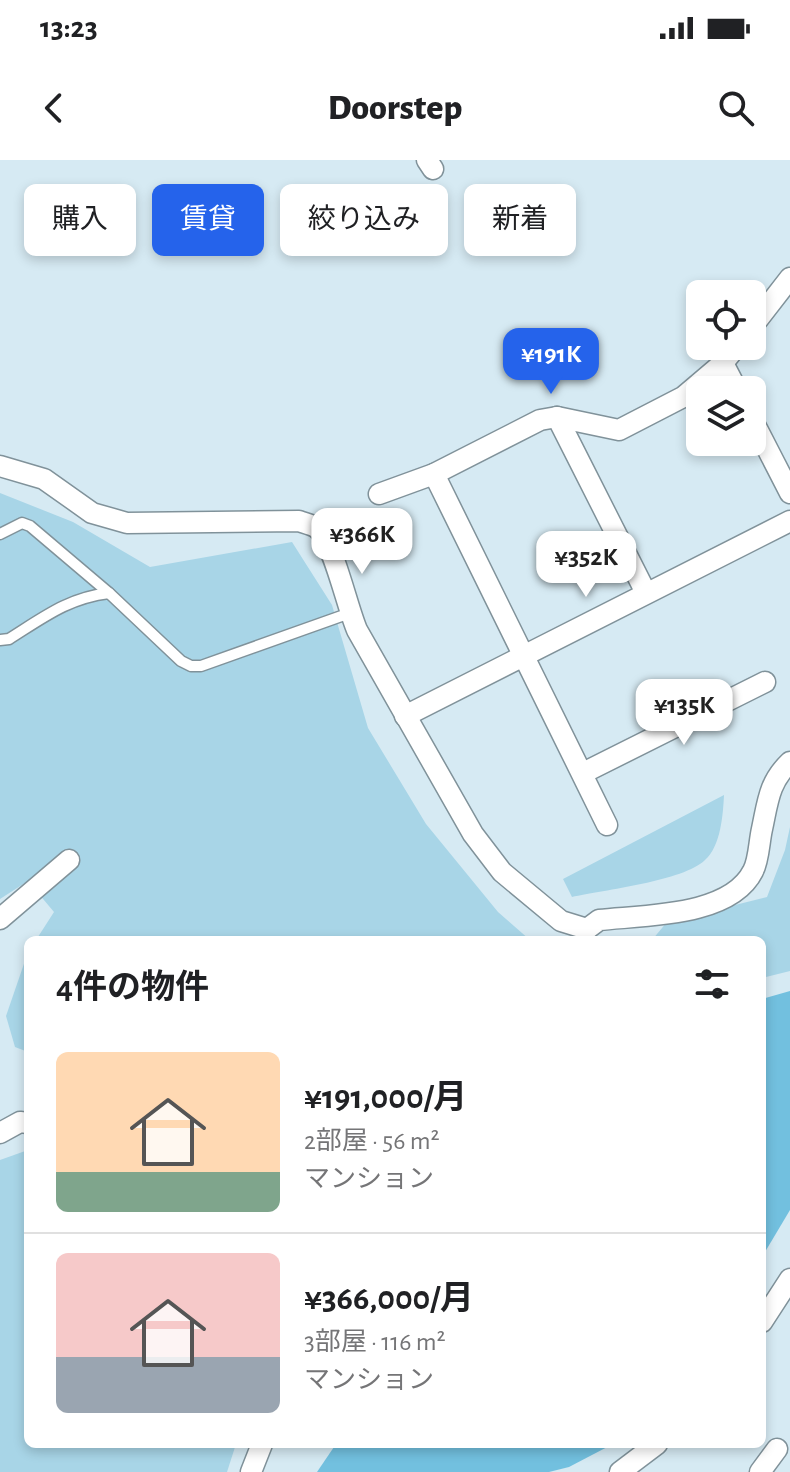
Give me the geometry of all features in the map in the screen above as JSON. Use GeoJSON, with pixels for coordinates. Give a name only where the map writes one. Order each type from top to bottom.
{"type":"FeatureCollection","features":[{"type":"Feature","properties":{"kind":"street"},"geometry":{"type":"LineString","coordinates":[[766,309],[790,278]]}},
{"type":"Feature","properties":{"kind":"street"},"geometry":{"type":"LineString","coordinates":[[379,494],[434,474],[540,420],[557,417],[619,430],[683,397],[725,360]]}},
{"type":"Feature","properties":{"kind":"street"},"geometry":{"type":"LineString","coordinates":[[723,363],[730,376]]}},
{"type":"Feature","properties":{"kind":"street"},"geometry":{"type":"LineString","coordinates":[[557,417],[646,593]]}},
{"type":"Feature","properties":{"kind":"street"},"geometry":{"type":"LineString","coordinates":[[766,446],[790,493]]}},
{"type":"Feature","properties":{"kind":"street"},"geometry":{"type":"LineString","coordinates":[[0,466],[44,479],[92,513],[127,523],[299,521],[318,529],[335,562],[350,613],[473,834],[502,872],[561,921],[589,934],[599,920],[694,909],[732,896],[753,871],[777,775],[790,762]]}},
{"type":"Feature","properties":{"kind":"street"},"geometry":{"type":"LineString","coordinates":[[434,474],[607,825]]}},
{"type":"Feature","properties":{"kind":"street"},"geometry":{"type":"LineString","coordinates":[[405,716],[790,521]]}},
{"type":"Feature","properties":{"kind":"street"},"geometry":{"type":"LineString","coordinates":[[583,773],[765,682]]}},
{"type":"Feature","properties":{"kind":"street"},"geometry":{"type":"LineString","coordinates":[[0,919],[69,860]]}},
{"type":"Feature","properties":{"kind":"street"},"geometry":{"type":"LineString","coordinates":[[0,1133],[24,1122]]}},
{"type":"Feature","properties":{"kind":"street"},"geometry":{"type":"LineString","coordinates":[[766,1316],[790,1279]]}},
{"type":"Feature","properties":{"kind":"street"},"geometry":{"type":"LineString","coordinates":[[251,1472],[260,1448]]}},
{"type":"Feature","properties":{"kind":"street"},"geometry":{"type":"LineString","coordinates":[[620,1472],[652,1448]]}},
{"type":"Feature","properties":{"kind":"street"},"geometry":{"type":"LineString","coordinates":[[760,1472],[777,1449]]}},
{"type":"Feature","properties":{"kind":"lane"},"geometry":{"type":"LineString","coordinates":[[0,534],[22,523],[30,526],[109,593],[181,661],[191,666],[201,666],[350,613]]}},
{"type":"Feature","properties":{"kind":"lane"},"geometry":{"type":"LineString","coordinates":[[0,640],[9,639],[68,602],[88,594],[109,593]]}},
{"type":"Feature","properties":{"kind":"shaded area"},"geometry":{"type":"Polygon","coordinates":[[[0,493],[73,522],[150,567],[292,542],[332,605],[368,728],[426,824],[498,912],[525,936],[39,936],[54,912],[28,881],[0,899],[0,493]]]}},
{"type":"Feature","properties":{"kind":"shaded area"},"geometry":{"type":"Polygon","coordinates":[[[724,795],[715,847],[695,867],[662,879],[572,897],[563,879],[724,795]]]}},
{"type":"Feature","properties":{"kind":"shaded area"},"geometry":{"type":"Polygon","coordinates":[[[790,827],[790,971],[766,977],[766,936],[655,936],[667,922],[767,897],[785,850],[790,827]]]}},
{"type":"Feature","properties":{"kind":"shaded area"},"geometry":{"type":"Polygon","coordinates":[[[24,964],[24,1050],[15,1047],[6,1016],[24,964]]]}},
{"type":"Feature","properties":{"kind":"shaded area"},"geometry":{"type":"Polygon","coordinates":[[[790,991],[790,1210],[766,1250],[766,998],[790,991]]]}},
{"type":"Feature","properties":{"kind":"shaded area"},"geometry":{"type":"Polygon","coordinates":[[[24,1151],[24,1448],[235,1448],[227,1472],[0,1472],[0,1160],[24,1151]]]}},
{"type":"Feature","properties":{"kind":"shaded area"},"geometry":{"type":"Polygon","coordinates":[[[333,1448],[605,1448],[569,1467],[549,1472],[317,1472],[333,1448]]]}}]}
